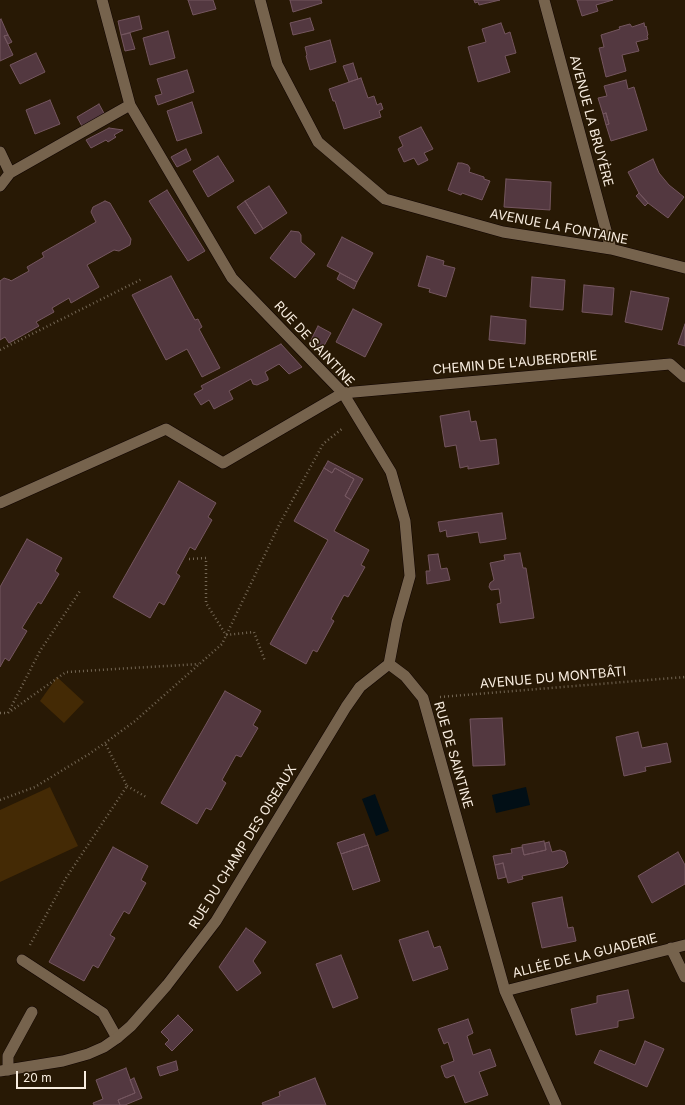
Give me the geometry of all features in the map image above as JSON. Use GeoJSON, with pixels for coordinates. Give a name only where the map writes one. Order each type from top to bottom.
{"type":"FeatureCollection","features":[{"type":"Feature","properties":{"kind":"street","name":"RUE DE SAINTINE"},"geometry":{"type":"LineString","coordinates":[[102,0],[130,105],[232,278],[343,393],[391,472],[405,522],[410,576],[397,622],[389,664],[405,676],[423,698],[505,991],[556,1105]]}},
{"type":"Feature","properties":{"kind":"street","name":"AVENUE LA FONTAINE"},"geometry":{"type":"LineString","coordinates":[[260,0],[277,64],[318,142],[385,199],[503,232],[611,249],[685,268]]}},
{"type":"Feature","properties":{"kind":"street","name":"AVENUE LA BRUYÈRE"},"geometry":{"type":"LineString","coordinates":[[544,0],[611,249]]}},
{"type":"Feature","properties":{"kind":"street"},"geometry":{"type":"LineString","coordinates":[[0,186],[10,173],[130,105]]}},
{"type":"Feature","properties":{"kind":"street"},"geometry":{"type":"LineString","coordinates":[[0,152],[10,173]]}},
{"type":"Feature","properties":{"kind":"street","name":"CHEMIN DE L'AUBERDERIE"},"geometry":{"type":"LineString","coordinates":[[343,393],[670,364],[685,377]]}},
{"type":"Feature","properties":{"kind":"street"},"geometry":{"type":"LineString","coordinates":[[0,503],[166,429],[223,463],[343,393]]}},
{"type":"Feature","properties":{"kind":"street","name":"RUE DU CHAMP DES OISEAUX"},"geometry":{"type":"LineString","coordinates":[[4,1070],[63,1061],[88,1054],[104,1047],[131,1026],[167,985],[216,921],[360,687],[389,664]]}},
{"type":"Feature","properties":{"kind":"street","name":"ALLÉE DE LA GUADERIE"},"geometry":{"type":"LineString","coordinates":[[505,991],[685,945]]}},
{"type":"Feature","properties":{"kind":"street","name":"ALLÉE DE LA GUADERIE"},"geometry":{"type":"LineString","coordinates":[[672,948],[685,977]]}},
{"type":"Feature","properties":{"kind":"street"},"geometry":{"type":"LineString","coordinates":[[22,960],[103,1013],[117,1038]]}},
{"type":"Feature","properties":{"kind":"street"},"geometry":{"type":"LineString","coordinates":[[4,1070],[8,1056],[32,1012]]}},
{"type":"Feature","properties":{"kind":"path"},"geometry":{"type":"LineString","coordinates":[[0,350],[142,280]]}},
{"type":"Feature","properties":{"kind":"path"},"geometry":{"type":"LineString","coordinates":[[0,800],[36,787],[105,743],[135,721],[222,644],[279,525],[323,444],[358,417]]}},
{"type":"Feature","properties":{"kind":"path"},"geometry":{"type":"LineString","coordinates":[[189,559],[206,558],[206,603],[226,635]]}},
{"type":"Feature","properties":{"kind":"path"},"geometry":{"type":"LineString","coordinates":[[8,714],[40,651],[80,591]]}},
{"type":"Feature","properties":{"kind":"path"},"geometry":{"type":"LineString","coordinates":[[226,635],[254,632],[265,661]]}},
{"type":"Feature","properties":{"kind":"path"},"geometry":{"type":"LineString","coordinates":[[0,713],[8,714],[66,672],[200,664]]}},
{"type":"Feature","properties":{"kind":"path","name":"AVENUE DU MONTBÂTI"},"geometry":{"type":"LineString","coordinates":[[423,698],[685,677]]}},
{"type":"Feature","properties":{"kind":"path"},"geometry":{"type":"LineString","coordinates":[[105,743],[127,786],[146,796]]}},
{"type":"Feature","properties":{"kind":"path"},"geometry":{"type":"LineString","coordinates":[[22,960],[66,878],[127,786]]}},
{"type":"Feature","properties":{"kind":"shaded area"},"geometry":{"type":"Polygon","coordinates":[[[57,677],[84,702],[64,723],[40,701],[57,677]]]}},
{"type":"Feature","properties":{"kind":"shaded area"},"geometry":{"type":"Polygon","coordinates":[[[50,787],[78,846],[0,882],[0,810],[50,787]]]}},
{"type":"Feature","properties":{"kind":"shaded area"},"geometry":{"type":"Polygon","coordinates":[[[526,787],[530,805],[496,813],[492,795],[526,787]]]}},
{"type":"Feature","properties":{"kind":"shaded area"},"geometry":{"type":"Polygon","coordinates":[[[375,794],[389,831],[376,836],[362,799],[375,794]]]}},
{"type":"Feature","properties":{"kind":"building"},"geometry":{"type":"Polygon","coordinates":[[[188,0],[213,0],[216,9],[193,15],[188,0]]]}},
{"type":"Feature","properties":{"kind":"building"},"geometry":{"type":"Polygon","coordinates":[[[290,0],[321,0],[322,3],[293,12],[290,0]]]}},
{"type":"Feature","properties":{"kind":"building"},"geometry":{"type":"Polygon","coordinates":[[[474,0],[500,0],[479,5],[478,2],[475,3],[474,0]]]}},
{"type":"Feature","properties":{"kind":"building"},"geometry":{"type":"Polygon","coordinates":[[[577,0],[613,0],[596,5],[598,11],[582,16],[577,0]]]}},
{"type":"Feature","properties":{"kind":"building"},"geometry":{"type":"Polygon","coordinates":[[[139,16],[142,29],[121,35],[118,21],[139,16]]]}},
{"type":"Feature","properties":{"kind":"building"},"geometry":{"type":"Polygon","coordinates":[[[310,18],[314,30],[293,35],[290,23],[310,18]]]}},
{"type":"Feature","properties":{"kind":"building"},"geometry":{"type":"Polygon","coordinates":[[[1,19],[8,35],[4,36],[13,55],[0,61],[0,20],[1,19]]]}},
{"type":"Feature","properties":{"kind":"building"},"geometry":{"type":"Polygon","coordinates":[[[501,23],[505,34],[510,32],[516,53],[505,56],[510,72],[478,82],[468,47],[486,42],[482,29],[501,23]]]}},
{"type":"Feature","properties":{"kind":"building"},"geometry":{"type":"Polygon","coordinates":[[[644,23],[645,27],[646,26],[648,39],[636,42],[639,51],[622,55],[626,71],[606,77],[599,48],[604,47],[601,35],[620,29],[619,27],[630,24],[632,27],[644,23]]]}},
{"type":"Feature","properties":{"kind":"building"},"geometry":{"type":"Polygon","coordinates":[[[168,31],[175,58],[150,65],[143,38],[168,31]]]}},
{"type":"Feature","properties":{"kind":"building"},"geometry":{"type":"Polygon","coordinates":[[[130,33],[135,49],[125,51],[121,35],[130,33]]]}},
{"type":"Feature","properties":{"kind":"building"},"geometry":{"type":"Polygon","coordinates":[[[8,35],[12,42],[8,44],[4,36],[8,35]]]}},
{"type":"Feature","properties":{"kind":"building"},"geometry":{"type":"Polygon","coordinates":[[[330,40],[336,62],[310,70],[305,47],[330,40]]]}},
{"type":"Feature","properties":{"kind":"building"},"geometry":{"type":"Polygon","coordinates":[[[36,53],[45,72],[20,84],[10,65],[36,53]]]}},
{"type":"Feature","properties":{"kind":"building"},"geometry":{"type":"Polygon","coordinates":[[[353,63],[358,79],[349,82],[343,66],[353,63]]]}},
{"type":"Feature","properties":{"kind":"building"},"geometry":{"type":"Polygon","coordinates":[[[187,70],[194,92],[158,105],[155,96],[162,94],[157,79],[187,70]]]}},
{"type":"Feature","properties":{"kind":"building"},"geometry":{"type":"Polygon","coordinates":[[[361,78],[368,98],[374,96],[377,105],[381,103],[383,109],[379,111],[381,117],[344,129],[335,101],[333,101],[329,89],[361,78]]]}},
{"type":"Feature","properties":{"kind":"building"},"geometry":{"type":"Polygon","coordinates":[[[626,80],[628,89],[634,87],[647,130],[611,141],[606,125],[609,124],[606,113],[603,114],[598,98],[607,96],[604,86],[626,80]]]}},
{"type":"Feature","properties":{"kind":"building"},"geometry":{"type":"Polygon","coordinates":[[[50,100],[60,124],[35,134],[26,110],[50,100]]]}},
{"type":"Feature","properties":{"kind":"building"},"geometry":{"type":"Polygon","coordinates":[[[192,102],[202,133],[177,141],[167,111],[192,102]]]}},
{"type":"Feature","properties":{"kind":"building"},"geometry":{"type":"Polygon","coordinates":[[[99,104],[105,115],[83,128],[77,117],[99,104]]]}},
{"type":"Feature","properties":{"kind":"building"},"geometry":{"type":"Polygon","coordinates":[[[606,113],[609,124],[606,125],[603,114],[606,113]]]}},
{"type":"Feature","properties":{"kind":"building"},"geometry":{"type":"Polygon","coordinates":[[[421,127],[433,149],[424,153],[428,160],[418,165],[414,158],[404,162],[398,149],[403,146],[399,137],[421,127]]]}},
{"type":"Feature","properties":{"kind":"building"},"geometry":{"type":"Polygon","coordinates":[[[109,128],[123,130],[114,135],[116,137],[108,142],[106,140],[91,148],[86,140],[109,128]]]}},
{"type":"Feature","properties":{"kind":"building"},"geometry":{"type":"Polygon","coordinates":[[[186,149],[191,160],[177,167],[171,157],[186,149]]]}},
{"type":"Feature","properties":{"kind":"building"},"geometry":{"type":"Polygon","coordinates":[[[218,156],[234,181],[208,197],[193,171],[218,156]]]}},
{"type":"Feature","properties":{"kind":"building"},"geometry":{"type":"Polygon","coordinates":[[[653,159],[659,173],[669,185],[684,197],[668,218],[648,203],[639,193],[628,172],[653,159]]]}},
{"type":"Feature","properties":{"kind":"building"},"geometry":{"type":"Polygon","coordinates":[[[458,163],[468,165],[470,168],[469,172],[484,177],[484,179],[490,181],[482,200],[448,190],[458,163]]]}},
{"type":"Feature","properties":{"kind":"building"},"geometry":{"type":"Polygon","coordinates":[[[506,179],[551,182],[550,210],[504,207],[506,179]]]}},
{"type":"Feature","properties":{"kind":"building"},"geometry":{"type":"Polygon","coordinates":[[[269,186],[287,213],[263,229],[245,201],[269,186]]]}},
{"type":"Feature","properties":{"kind":"building"},"geometry":{"type":"Polygon","coordinates":[[[167,190],[205,251],[188,261],[149,201],[167,190]]]}},
{"type":"Feature","properties":{"kind":"building"},"geometry":{"type":"Polygon","coordinates":[[[639,193],[648,203],[645,206],[636,196],[639,193]]]}},
{"type":"Feature","properties":{"kind":"building"},"geometry":{"type":"Polygon","coordinates":[[[105,201],[110,203],[131,239],[130,245],[119,251],[114,250],[87,265],[99,287],[71,303],[69,298],[52,308],[54,312],[36,322],[39,326],[9,343],[5,337],[0,340],[0,281],[4,278],[11,281],[29,271],[27,267],[44,257],[42,253],[96,222],[91,212],[93,207],[105,201]]]}},
{"type":"Feature","properties":{"kind":"building"},"geometry":{"type":"Polygon","coordinates":[[[245,201],[263,229],[255,234],[237,207],[245,201]]]}},
{"type":"Feature","properties":{"kind":"building"},"geometry":{"type":"Polygon","coordinates":[[[291,231],[299,232],[301,235],[301,242],[315,254],[295,278],[270,258],[291,231]]]}},
{"type":"Feature","properties":{"kind":"building"},"geometry":{"type":"Polygon","coordinates":[[[342,237],[373,253],[357,282],[327,266],[342,237]]]}},
{"type":"Feature","properties":{"kind":"building"},"geometry":{"type":"Polygon","coordinates":[[[427,256],[444,261],[443,265],[455,268],[446,297],[429,292],[430,289],[418,286],[427,256]]]}},
{"type":"Feature","properties":{"kind":"building"},"geometry":{"type":"Polygon","coordinates":[[[340,273],[357,282],[354,289],[337,279],[340,273]]]}},
{"type":"Feature","properties":{"kind":"building"},"geometry":{"type":"Polygon","coordinates":[[[171,276],[195,320],[198,319],[202,327],[199,329],[220,368],[202,377],[187,349],[166,360],[132,295],[171,276]]]}},
{"type":"Feature","properties":{"kind":"building"},"geometry":{"type":"Polygon","coordinates":[[[532,277],[565,280],[563,310],[530,307],[532,277]]]}},
{"type":"Feature","properties":{"kind":"building"},"geometry":{"type":"Polygon","coordinates":[[[584,285],[614,288],[612,315],[582,312],[584,285]]]}},
{"type":"Feature","properties":{"kind":"building"},"geometry":{"type":"Polygon","coordinates":[[[631,291],[669,298],[662,330],[625,322],[631,291]]]}},
{"type":"Feature","properties":{"kind":"building"},"geometry":{"type":"Polygon","coordinates":[[[353,309],[382,324],[365,357],[336,342],[353,309]]]}},
{"type":"Feature","properties":{"kind":"building"},"geometry":{"type":"Polygon","coordinates":[[[491,316],[526,320],[525,344],[489,340],[491,316]]]}},
{"type":"Feature","properties":{"kind":"building"},"geometry":{"type":"Polygon","coordinates":[[[685,324],[685,346],[678,344],[685,324]]]}},
{"type":"Feature","properties":{"kind":"building"},"geometry":{"type":"Polygon","coordinates":[[[318,326],[331,333],[320,353],[310,342],[318,326]]]}},
{"type":"Feature","properties":{"kind":"building"},"geometry":{"type":"Polygon","coordinates":[[[281,344],[302,367],[289,374],[279,364],[265,372],[268,380],[257,385],[253,384],[251,379],[229,391],[233,399],[214,409],[209,400],[201,405],[194,394],[203,389],[201,386],[281,344]]]}},
{"type":"Feature","properties":{"kind":"building"},"geometry":{"type":"Polygon","coordinates":[[[469,411],[471,422],[476,421],[480,441],[496,439],[499,464],[468,469],[468,466],[460,468],[456,445],[445,447],[440,416],[469,411]]]}},
{"type":"Feature","properties":{"kind":"building"},"geometry":{"type":"Polygon","coordinates":[[[328,461],[363,479],[351,500],[345,496],[354,479],[335,468],[332,473],[324,468],[328,461]]]}},
{"type":"Feature","properties":{"kind":"building"},"geometry":{"type":"Polygon","coordinates":[[[324,468],[332,473],[335,468],[354,479],[345,496],[351,500],[334,531],[369,550],[361,565],[365,567],[348,597],[344,595],[331,619],[334,621],[317,652],[313,650],[306,664],[270,644],[328,540],[294,521],[324,468]]]}},
{"type":"Feature","properties":{"kind":"building"},"geometry":{"type":"Polygon","coordinates":[[[179,481],[216,503],[208,517],[212,520],[195,550],[190,547],[176,573],[180,576],[164,605],[159,602],[150,618],[113,597],[179,481]]]}},
{"type":"Feature","properties":{"kind":"building"},"geometry":{"type":"Polygon","coordinates":[[[502,513],[506,539],[480,543],[478,532],[447,537],[446,530],[440,532],[438,522],[502,513]]]}},
{"type":"Feature","properties":{"kind":"building"},"geometry":{"type":"Polygon","coordinates":[[[27,539],[62,558],[55,571],[59,574],[41,604],[38,602],[22,628],[27,631],[9,661],[5,658],[0,667],[0,587],[27,539]]]}},
{"type":"Feature","properties":{"kind":"building"},"geometry":{"type":"Polygon","coordinates":[[[520,553],[523,568],[526,568],[534,618],[500,623],[497,604],[501,603],[499,589],[491,590],[489,587],[490,583],[494,580],[490,563],[505,560],[504,555],[520,553]]]}},
{"type":"Feature","properties":{"kind":"building"},"geometry":{"type":"Polygon","coordinates":[[[438,554],[441,569],[447,568],[450,580],[427,584],[426,571],[430,571],[428,555],[438,554]]]}},
{"type":"Feature","properties":{"kind":"building"},"geometry":{"type":"Polygon","coordinates":[[[225,691],[261,711],[253,725],[258,728],[241,757],[236,755],[222,780],[226,783],[211,810],[206,808],[197,824],[161,803],[225,691]]]}},
{"type":"Feature","properties":{"kind":"building"},"geometry":{"type":"Polygon","coordinates":[[[502,718],[505,765],[473,766],[470,719],[502,718]]]}},
{"type":"Feature","properties":{"kind":"building"},"geometry":{"type":"Polygon","coordinates":[[[638,732],[642,748],[667,743],[671,762],[645,767],[646,771],[624,776],[616,737],[638,732]]]}},
{"type":"Feature","properties":{"kind":"building"},"geometry":{"type":"Polygon","coordinates":[[[364,834],[368,845],[341,854],[337,843],[364,834]]]}},
{"type":"Feature","properties":{"kind":"building"},"geometry":{"type":"Polygon","coordinates":[[[544,841],[546,850],[524,855],[522,845],[544,841]]]}},
{"type":"Feature","properties":{"kind":"building"},"geometry":{"type":"Polygon","coordinates":[[[549,842],[552,852],[560,850],[565,852],[568,863],[564,867],[522,876],[523,879],[508,883],[503,863],[495,865],[493,856],[512,853],[511,849],[522,847],[524,855],[546,850],[545,843],[549,842]]]}},
{"type":"Feature","properties":{"kind":"building"},"geometry":{"type":"Polygon","coordinates":[[[368,845],[380,881],[353,890],[341,854],[368,845]]]}},
{"type":"Feature","properties":{"kind":"building"},"geometry":{"type":"Polygon","coordinates":[[[113,847],[148,866],[141,880],[146,883],[129,914],[124,911],[110,935],[115,938],[98,968],[93,965],[84,981],[49,962],[113,847]]]}},
{"type":"Feature","properties":{"kind":"building"},"geometry":{"type":"Polygon","coordinates":[[[678,852],[685,865],[685,884],[652,903],[638,876],[678,852]]]}},
{"type":"Feature","properties":{"kind":"building"},"geometry":{"type":"Polygon","coordinates":[[[503,863],[506,877],[498,879],[495,865],[503,863]]]}},
{"type":"Feature","properties":{"kind":"building"},"geometry":{"type":"Polygon","coordinates":[[[562,897],[568,928],[573,927],[576,941],[542,948],[532,903],[562,897]]]}},
{"type":"Feature","properties":{"kind":"building"},"geometry":{"type":"Polygon","coordinates":[[[246,928],[266,942],[253,961],[261,973],[237,991],[219,967],[246,928]]]}},
{"type":"Feature","properties":{"kind":"building"},"geometry":{"type":"Polygon","coordinates":[[[428,931],[434,948],[440,946],[448,969],[413,981],[399,940],[428,931]]]}},
{"type":"Feature","properties":{"kind":"building"},"geometry":{"type":"Polygon","coordinates":[[[341,955],[358,998],[333,1008],[316,964],[341,955]]]}},
{"type":"Feature","properties":{"kind":"building"},"geometry":{"type":"Polygon","coordinates":[[[628,990],[634,1018],[618,1021],[618,1027],[576,1035],[571,1009],[597,1003],[597,996],[628,990]]]}},
{"type":"Feature","properties":{"kind":"building"},"geometry":{"type":"Polygon","coordinates":[[[178,1015],[193,1030],[172,1051],[165,1044],[169,1040],[161,1032],[178,1015]]]}},
{"type":"Feature","properties":{"kind":"building"},"geometry":{"type":"Polygon","coordinates":[[[468,1019],[473,1033],[467,1036],[473,1055],[490,1049],[496,1066],[479,1072],[488,1095],[465,1103],[454,1075],[447,1078],[445,1077],[441,1066],[454,1061],[448,1042],[444,1044],[438,1029],[468,1019]]]}},
{"type":"Feature","properties":{"kind":"building"},"geometry":{"type":"Polygon","coordinates":[[[645,1041],[664,1049],[647,1087],[594,1063],[600,1050],[635,1065],[645,1041]]]}},
{"type":"Feature","properties":{"kind":"building"},"geometry":{"type":"Polygon","coordinates":[[[176,1061],[178,1070],[160,1076],[157,1067],[176,1061]]]}},
{"type":"Feature","properties":{"kind":"building"},"geometry":{"type":"Polygon","coordinates":[[[126,1068],[135,1093],[118,1100],[120,1105],[94,1105],[93,1103],[103,1099],[96,1080],[126,1068]]]}},
{"type":"Feature","properties":{"kind":"building"},"geometry":{"type":"Polygon","coordinates":[[[134,1078],[142,1098],[125,1105],[120,1105],[118,1100],[135,1093],[130,1080],[134,1078]]]}},
{"type":"Feature","properties":{"kind":"building"},"geometry":{"type":"Polygon","coordinates":[[[315,1078],[326,1105],[263,1105],[262,1103],[280,1096],[279,1092],[315,1078]]]}}]}
